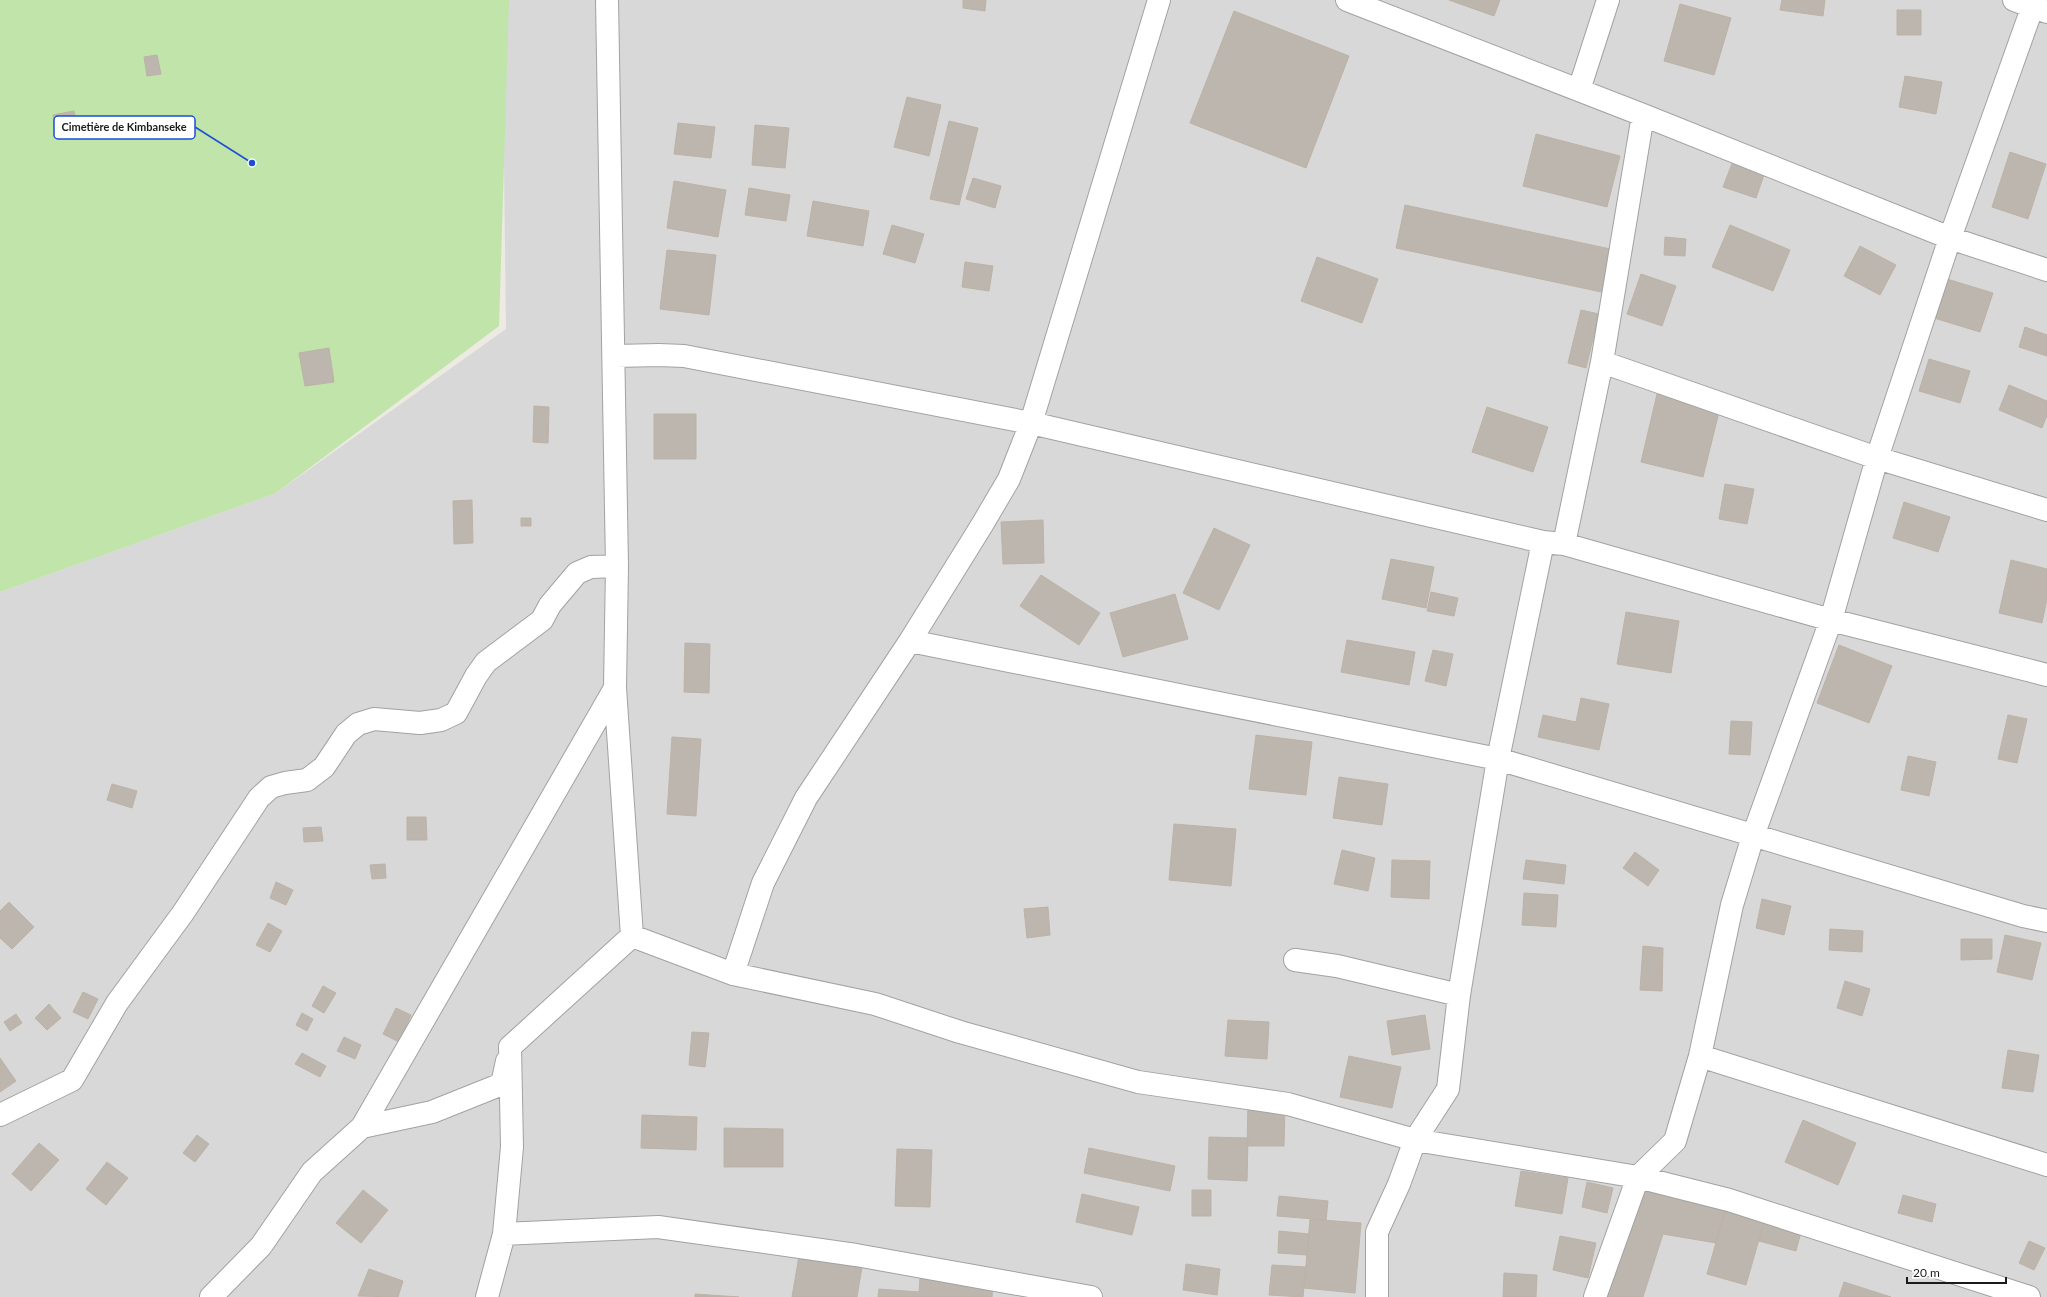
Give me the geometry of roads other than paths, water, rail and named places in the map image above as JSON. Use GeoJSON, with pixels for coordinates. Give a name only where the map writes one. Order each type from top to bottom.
{"type":"FeatureCollection","features":[{"type":"Feature","properties":{"kind":"street"},"geometry":{"type":"LineString","coordinates":[[607,0],[617,566],[615,688],[632,936]]}},
{"type":"Feature","properties":{"kind":"street"},"geometry":{"type":"LineString","coordinates":[[732,974],[763,883],[806,798],[910,641],[1009,479],[1031,422],[1159,0]]}},
{"type":"Feature","properties":{"kind":"street"},"geometry":{"type":"LineString","coordinates":[[1347,0],[1643,115],[1950,238],[2047,270]]}},
{"type":"Feature","properties":{"kind":"street"},"geometry":{"type":"LineString","coordinates":[[1579,90],[1608,0]]}},
{"type":"Feature","properties":{"kind":"street"},"geometry":{"type":"LineString","coordinates":[[1595,1297],[1638,1177],[1675,1141],[1700,1056],[1732,905],[1753,836],[1831,620],[1877,458],[1950,238],[2032,5]]}},
{"type":"Feature","properties":{"kind":"street"},"geometry":{"type":"LineString","coordinates":[[1377,1297],[1377,1232],[1399,1184],[1415,1140],[1448,1089],[1459,995],[1498,759],[1602,362],[1643,115]]}},
{"type":"Feature","properties":{"kind":"street"},"geometry":{"type":"LineString","coordinates":[[614,356],[684,356],[1031,422],[1554,543],[1831,620],[2047,675]]}},
{"type":"Feature","properties":{"kind":"street"},"geometry":{"type":"LineString","coordinates":[[1602,362],[1877,458],[2047,510]]}},
{"type":"Feature","properties":{"kind":"street"},"geometry":{"type":"LineString","coordinates":[[0,1115],[72,1080],[117,1003],[182,913],[259,798],[271,787],[285,783],[307,780],[324,767],[346,734],[358,724],[374,720],[420,723],[441,720],[456,713],[476,676],[486,662],[542,620],[550,605],[577,573],[592,567],[617,566]]}},
{"type":"Feature","properties":{"kind":"street"},"geometry":{"type":"LineString","coordinates":[[910,641],[1498,759],[1753,836],[1892,875],[2024,916],[2047,921]]}},
{"type":"Feature","properties":{"kind":"street"},"geometry":{"type":"LineString","coordinates":[[211,1297],[261,1246],[312,1172],[362,1128],[615,688]]}},
{"type":"Feature","properties":{"kind":"street"},"geometry":{"type":"LineString","coordinates":[[632,936],[732,974],[875,1004],[960,1032],[1138,1082],[1288,1104],[1415,1140],[1638,1177],[1729,1200],[2029,1297]]}},
{"type":"Feature","properties":{"kind":"street"},"geometry":{"type":"LineString","coordinates":[[362,1128],[432,1112],[502,1084],[510,1046],[632,936]]}},
{"type":"Feature","properties":{"kind":"street"},"geometry":{"type":"LineString","coordinates":[[1295,960],[1337,966],[1459,995]]}},
{"type":"Feature","properties":{"kind":"street"},"geometry":{"type":"LineString","coordinates":[[488,1297],[504,1234],[512,1147],[510,1046]]}},
{"type":"Feature","properties":{"kind":"street"},"geometry":{"type":"LineString","coordinates":[[1700,1056],[2047,1165]]}},
{"type":"Feature","properties":{"kind":"street"},"geometry":{"type":"LineString","coordinates":[[504,1234],[658,1227],[856,1255],[1091,1297]]}},
{"type":"Feature","properties":{"kind":"place","name":"Cimetière de Kimbanseke"},"geometry":{"type":"Point","coordinates":[252,163]}}]}
